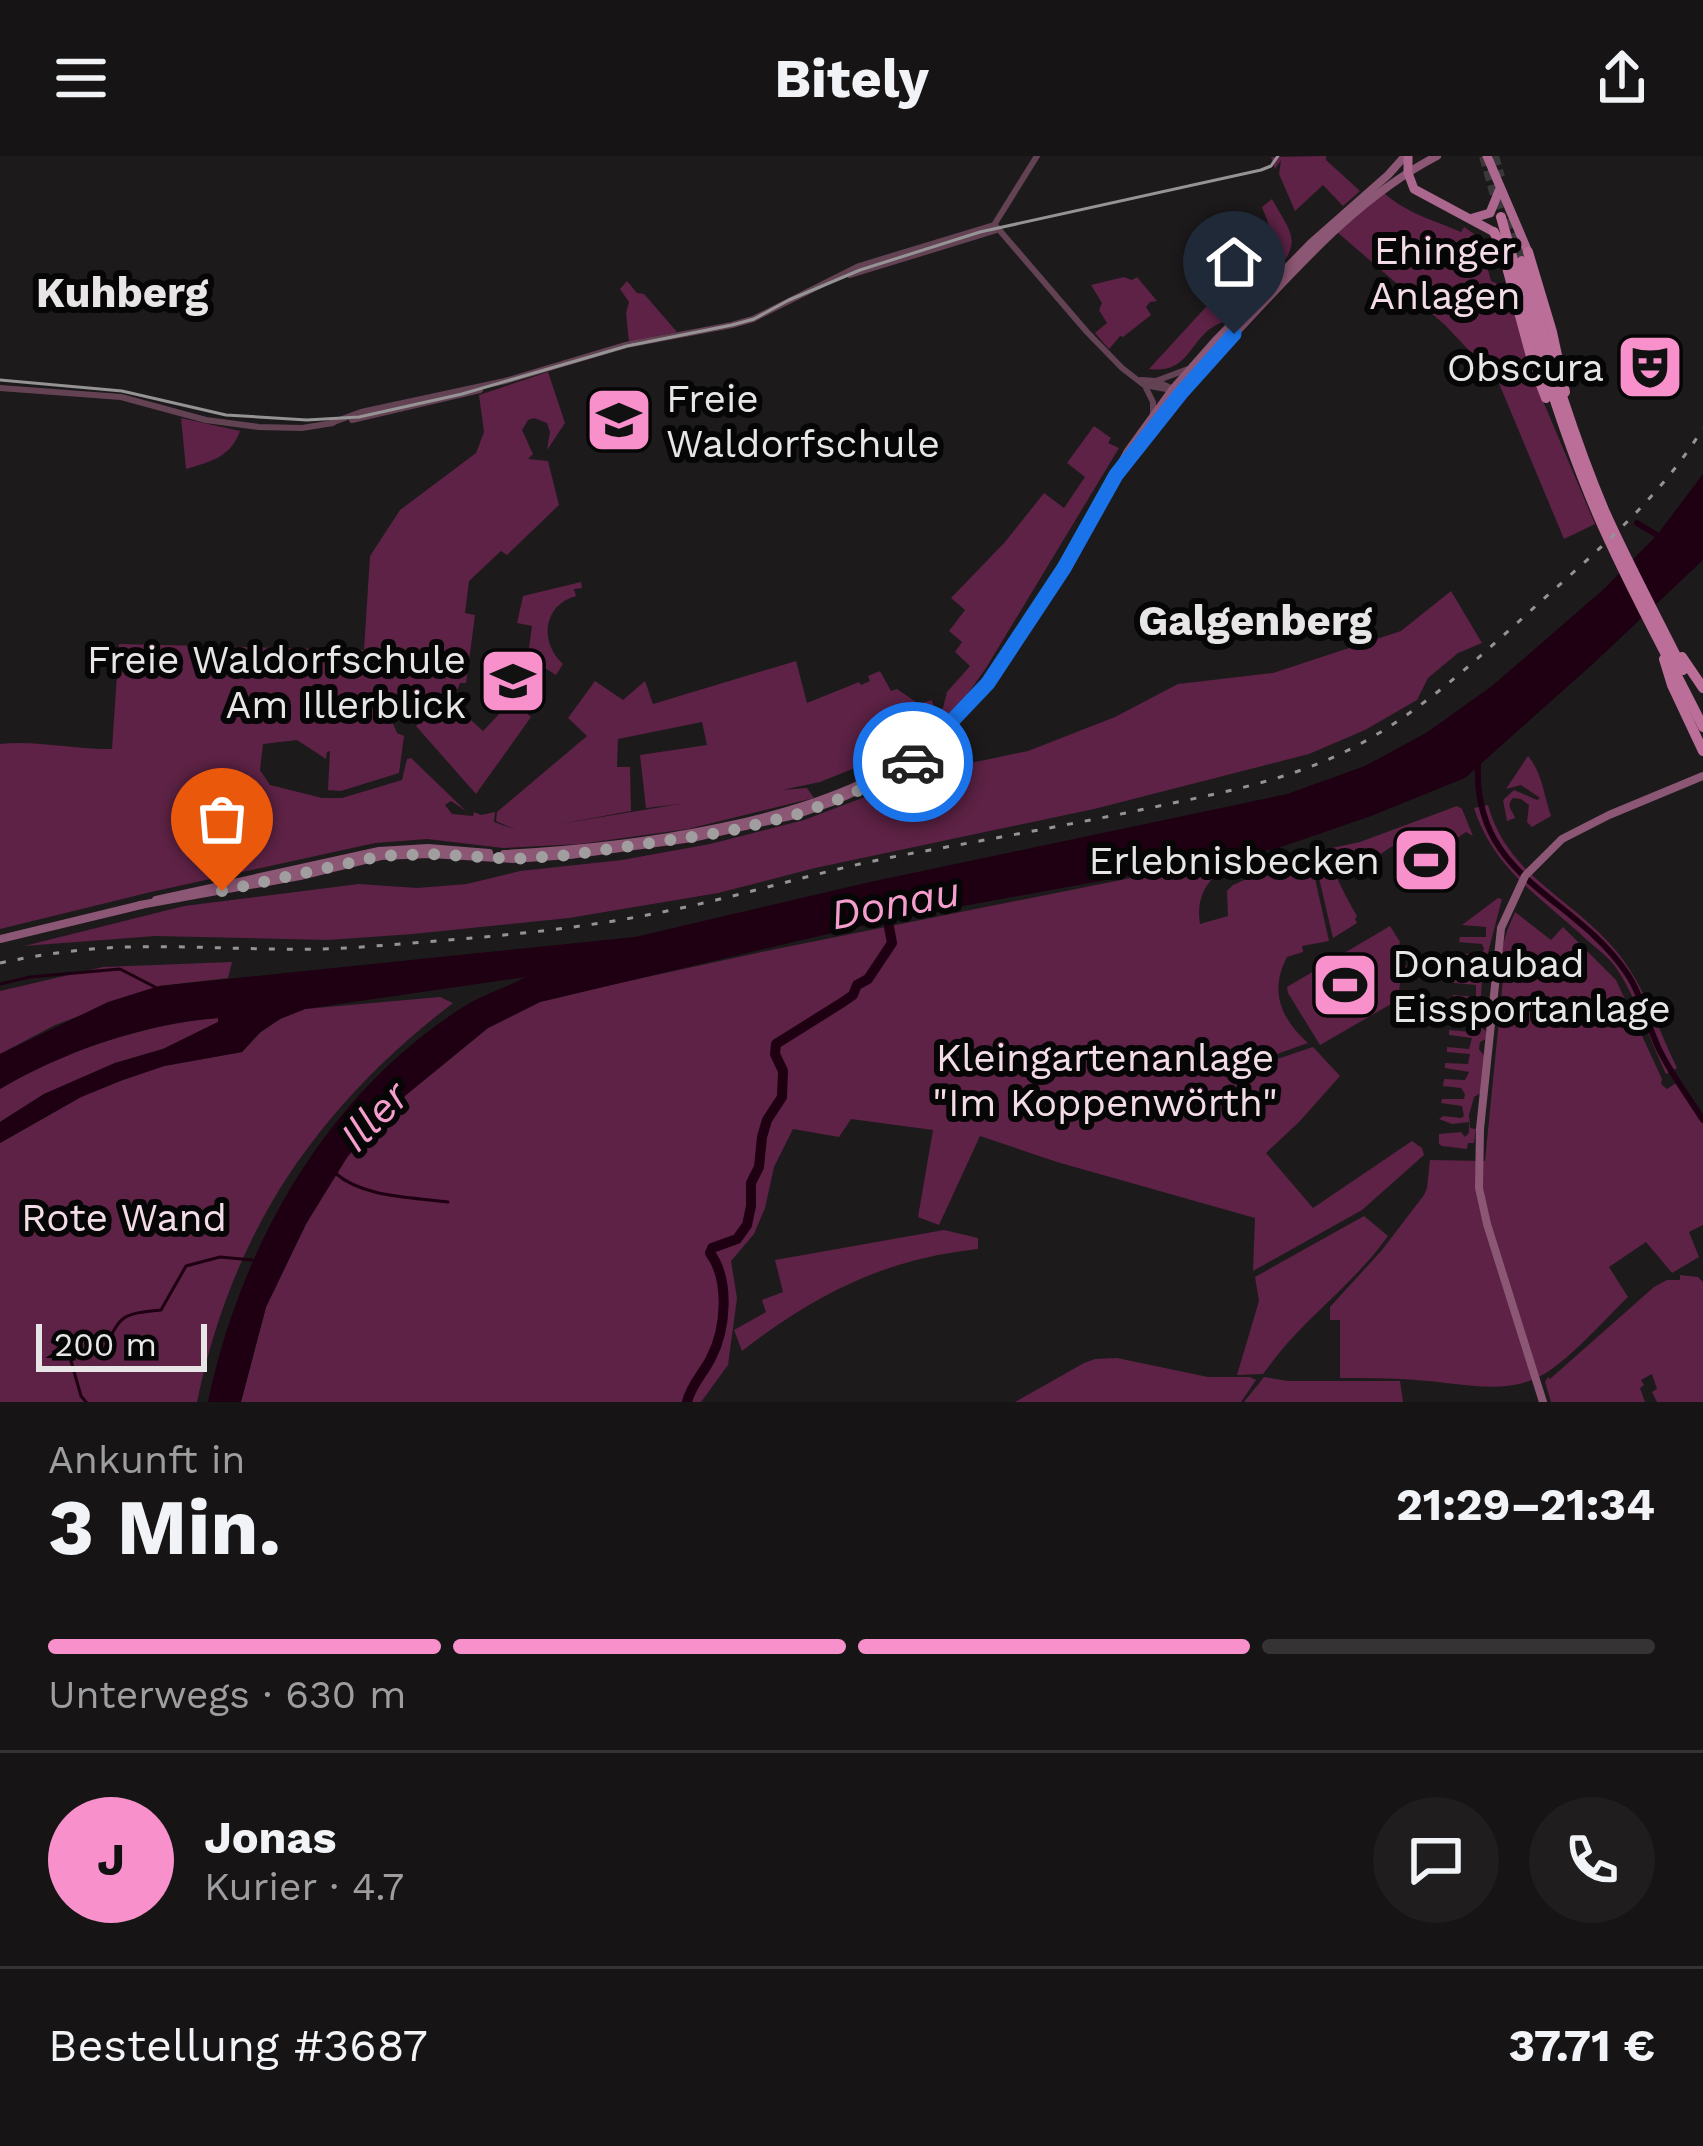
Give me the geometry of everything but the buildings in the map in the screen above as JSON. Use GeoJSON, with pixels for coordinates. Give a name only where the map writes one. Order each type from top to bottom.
{"type":"FeatureCollection","features":[{"type":"Feature","properties":{"kind":"highway"},"geometry":{"type":"LineString","coordinates":[[1504,213],[1541,362],[1603,516],[1703,710]]}},
{"type":"Feature","properties":{"kind":"highway"},"geometry":{"type":"LineString","coordinates":[[1494,232],[1553,416],[1566,419]]}},
{"type":"Feature","properties":{"kind":"highway"},"geometry":{"type":"LineString","coordinates":[[1525,257],[1552,332],[1566,419]]}},
{"type":"Feature","properties":{"kind":"highway"},"geometry":{"type":"LineString","coordinates":[[1662,637],[1703,688]]}},
{"type":"Feature","properties":{"kind":"highway"},"geometry":{"type":"LineString","coordinates":[[1662,637],[1672,686],[1703,751]]}},
{"type":"Feature","properties":{"kind":"highway"},"geometry":{"type":"LineString","coordinates":[[1677,666],[1703,727]]}},
{"type":"Feature","properties":{"kind":"main road"},"geometry":{"type":"LineString","coordinates":[[1116,475],[1191,368],[1407,156]]}},
{"type":"Feature","properties":{"kind":"main road"},"geometry":{"type":"LineString","coordinates":[[1407,156],[1414,189]]}},
{"type":"Feature","properties":{"kind":"main road"},"geometry":{"type":"LineString","coordinates":[[0,939],[172,895],[379,851],[544,852],[738,822],[797,807],[887,771],[941,733],[988,683],[1064,568],[1127,451],[1153,414],[1314,246],[1383,190],[1437,156]]}},
{"type":"Feature","properties":{"kind":"main road"},"geometry":{"type":"LineString","coordinates":[[1487,156],[1504,213]]}},
{"type":"Feature","properties":{"kind":"main road"},"geometry":{"type":"LineString","coordinates":[[1383,190],[1394,186],[1414,189],[1494,232],[1501,208],[1525,257]]}},
{"type":"Feature","properties":{"kind":"main road"},"geometry":{"type":"LineString","coordinates":[[1473,218],[1490,213],[1500,190]]}},
{"type":"Feature","properties":{"kind":"main road"},"geometry":{"type":"LineString","coordinates":[[1543,1402],[1486,1224],[1479,1188],[1497,948],[1505,916],[1531,869],[1578,830],[1703,776]]}},
{"type":"Feature","properties":{"kind":"street"},"geometry":{"type":"LineString","coordinates":[[1037,156],[1001,213],[999,230],[1087,332],[1140,382],[1153,402],[1153,414]]}},
{"type":"Feature","properties":{"kind":"street"},"geometry":{"type":"LineString","coordinates":[[0,388],[121,398],[192,417],[302,428],[453,398],[626,345],[753,319],[859,266],[999,230]]}},
{"type":"Feature","properties":{"kind":"street"},"geometry":{"type":"LineString","coordinates":[[1140,382],[1170,378],[1191,368]]}},
{"type":"Feature","properties":{"kind":"street"},"geometry":{"type":"LineString","coordinates":[[331,423],[361,412],[506,381]]}},
{"type":"Feature","properties":{"kind":"street"},"geometry":{"type":"LineString","coordinates":[[1156,381],[1177,392]]}},
{"type":"Feature","properties":{"kind":"street"},"geometry":{"type":"LineString","coordinates":[[1140,382],[1177,392]]}},
{"type":"Feature","properties":{"kind":"green space"},"geometry":{"type":"Polygon","coordinates":[[[1326,156],[1360,191],[1343,206],[1323,185],[1295,211],[1279,174],[1281,160],[1275,169],[1271,157],[1326,156]]]}},
{"type":"Feature","properties":{"kind":"green space","name":"Ehinger Anlagen"},"geometry":{"type":"Polygon","coordinates":[[[1383,192],[1421,216],[1461,232],[1464,227],[1477,236],[1491,281],[1511,290],[1532,375],[1595,524],[1564,539],[1498,381],[1445,325],[1337,232],[1383,192]]]}},
{"type":"Feature","properties":{"kind":"green space"},"geometry":{"type":"Polygon","coordinates":[[[1272,199],[1289,228],[1292,244],[1275,272],[1263,261],[1252,272],[1264,285],[1237,313],[1221,295],[1264,245],[1269,227],[1262,207],[1272,199]]]}},
{"type":"Feature","properties":{"kind":"green space"},"geometry":{"type":"Polygon","coordinates":[[[1137,277],[1157,301],[1146,307],[1151,315],[1109,349],[1095,333],[1107,323],[1091,285],[1137,277]]]}},
{"type":"Feature","properties":{"kind":"green space"},"geometry":{"type":"Polygon","coordinates":[[[627,281],[677,332],[629,342],[629,302],[620,289],[627,281]]]}},
{"type":"Feature","properties":{"kind":"green space"},"geometry":{"type":"Polygon","coordinates":[[[1215,297],[1231,317],[1208,331],[1176,365],[1149,369],[1215,297]]]}},
{"type":"Feature","properties":{"kind":"green space"},"geometry":{"type":"Polygon","coordinates":[[[548,372],[565,423],[547,450],[547,423],[534,418],[522,430],[533,454],[528,459],[548,461],[559,505],[507,555],[501,551],[469,581],[465,613],[475,615],[466,683],[460,683],[452,703],[483,731],[506,707],[516,704],[531,717],[476,794],[416,726],[417,715],[396,712],[391,719],[397,733],[404,736],[399,773],[341,791],[328,790],[330,751],[326,759],[297,740],[263,744],[260,770],[270,785],[342,798],[402,780],[411,758],[466,811],[451,801],[445,805],[452,814],[495,812],[494,822],[516,830],[496,821],[497,812],[587,736],[568,718],[595,681],[623,700],[645,681],[653,704],[796,661],[807,703],[861,685],[880,671],[891,691],[897,689],[919,704],[932,700],[935,712],[943,708],[947,692],[970,666],[955,652],[962,642],[949,631],[965,610],[951,598],[1044,493],[1064,508],[1085,477],[1067,463],[1094,426],[1119,448],[962,702],[911,752],[905,748],[820,782],[782,790],[807,788],[814,798],[688,829],[580,844],[503,848],[427,839],[375,843],[0,929],[0,744],[112,749],[119,644],[364,650],[370,556],[400,510],[476,453],[484,432],[479,395],[548,372]],[[702,722],[618,739],[617,767],[630,767],[631,811],[559,824],[680,804],[646,808],[640,755],[707,745],[702,722]]]}},
{"type":"Feature","properties":{"kind":"green space"},"geometry":{"type":"Polygon","coordinates":[[[181,418],[240,431],[225,453],[186,469],[181,418]]]}},
{"type":"Feature","properties":{"kind":"green space"},"geometry":{"type":"Polygon","coordinates":[[[581,582],[582,588],[574,589],[576,596],[557,607],[548,625],[550,645],[563,664],[556,675],[527,663],[532,626],[517,623],[523,596],[581,582]]]}},
{"type":"Feature","properties":{"kind":"green space"},"geometry":{"type":"Polygon","coordinates":[[[1451,591],[1482,643],[1458,653],[1428,678],[1417,700],[1309,754],[1094,809],[718,893],[569,918],[328,940],[155,936],[24,946],[184,906],[359,884],[417,888],[467,884],[520,871],[710,844],[804,820],[886,789],[940,753],[966,764],[1028,751],[1115,717],[1178,684],[1273,673],[1401,631],[1451,591]]]}},
{"type":"Feature","properties":{"kind":"green space"},"geometry":{"type":"Polygon","coordinates":[[[1528,756],[1540,777],[1551,816],[1532,827],[1527,822],[1529,805],[1513,798],[1510,806],[1515,818],[1507,821],[1503,800],[1514,790],[1540,798],[1521,785],[1506,789],[1528,756]]]}},
{"type":"Feature","properties":{"kind":"green space"},"geometry":{"type":"Polygon","coordinates":[[[1488,805],[1497,829],[1523,866],[1621,957],[1677,1068],[1666,1074],[1614,965],[1521,882],[1494,849],[1474,808],[1488,805]]]}},
{"type":"Feature","properties":{"kind":"green space"},"geometry":{"type":"Polygon","coordinates":[[[1457,806],[1473,836],[1466,832],[1457,838],[1437,836],[1455,840],[1443,846],[1436,839],[1419,842],[1414,852],[1406,844],[1394,845],[1361,867],[1349,849],[1328,861],[1357,916],[1357,923],[1333,938],[1313,852],[1360,842],[1457,806]]]}},
{"type":"Feature","properties":{"kind":"green space","name":"Kleingartenanlage \"Im Koppenwörth\""},"geometry":{"type":"Polygon","coordinates":[[[1309,852],[1329,941],[1302,946],[1303,952],[1287,957],[1279,981],[1285,1014],[1308,1043],[1249,1064],[1197,1073],[1239,1070],[1313,1047],[1340,1076],[1266,1153],[1313,1208],[1412,1141],[1424,1155],[1362,1210],[1253,1271],[1255,1218],[980,1136],[939,1225],[918,1217],[933,1130],[851,1119],[839,1137],[793,1129],[774,1167],[754,1234],[731,1261],[737,1298],[728,1365],[701,1402],[241,1402],[266,1307],[335,1174],[406,1095],[488,1028],[540,1002],[610,985],[1211,862],[1214,877],[1201,899],[1200,924],[1228,916],[1227,891],[1251,877],[1261,863],[1309,852]]]}},
{"type":"Feature","properties":{"kind":"green space"},"geometry":{"type":"Polygon","coordinates":[[[1502,899],[1482,979],[1479,1026],[1486,1031],[1486,1039],[1479,1049],[1485,1057],[1482,1092],[1474,1097],[1469,1115],[1470,1128],[1476,1129],[1474,1143],[1468,1143],[1467,1149],[1442,1146],[1439,1134],[1461,1132],[1465,1137],[1469,1133],[1469,1122],[1452,1124],[1439,1119],[1464,1116],[1462,1106],[1441,1103],[1442,1099],[1464,1099],[1461,1088],[1443,1086],[1444,1079],[1465,1080],[1469,1072],[1445,1068],[1445,1063],[1468,1064],[1470,1054],[1447,1052],[1447,1047],[1469,1049],[1472,1038],[1449,1035],[1449,1030],[1471,1032],[1475,1025],[1473,1019],[1450,1017],[1451,1012],[1474,1014],[1475,1002],[1453,1000],[1453,995],[1476,997],[1476,985],[1454,983],[1454,977],[1479,978],[1455,972],[1478,970],[1480,960],[1457,958],[1458,953],[1481,955],[1484,949],[1482,944],[1459,942],[1460,937],[1486,937],[1486,927],[1462,925],[1502,899]]]}},
{"type":"Feature","properties":{"kind":"green space"},"geometry":{"type":"Polygon","coordinates":[[[1515,912],[1551,940],[1563,927],[1616,980],[1661,1084],[1667,1089],[1676,1083],[1703,1123],[1703,1225],[1689,1232],[1699,1257],[1672,1273],[1646,1242],[1609,1267],[1628,1297],[1560,1363],[1523,1383],[1492,1387],[1340,1378],[1340,1320],[1330,1320],[1330,1307],[1424,1195],[1430,1160],[1485,1161],[1503,947],[1515,912]]]}},
{"type":"Feature","properties":{"kind":"green space","name":"Donaubad Eissportanlage"},"geometry":{"type":"Polygon","coordinates":[[[1390,926],[1400,942],[1397,953],[1408,969],[1398,1000],[1320,1045],[1287,987],[1390,926]]]}},
{"type":"Feature","properties":{"kind":"green space"},"geometry":{"type":"Polygon","coordinates":[[[232,962],[228,978],[159,986],[55,1025],[0,1054],[0,991],[103,967],[232,962]]]}},
{"type":"Feature","properties":{"kind":"green space","name":"Rote Wand"},"geometry":{"type":"Polygon","coordinates":[[[440,997],[453,1003],[360,1086],[287,1178],[232,1283],[197,1402],[0,1402],[0,1143],[81,1097],[120,1081],[164,1066],[242,1052],[280,1019],[305,1009],[440,997]]]}},
{"type":"Feature","properties":{"kind":"green space"},"geometry":{"type":"Polygon","coordinates":[[[219,1018],[163,1049],[115,1063],[44,1094],[0,1122],[0,1089],[50,1063],[134,1033],[219,1018]]]}},
{"type":"Feature","properties":{"kind":"green space"},"geometry":{"type":"Polygon","coordinates":[[[1364,1216],[1388,1236],[1378,1250],[1263,1374],[1237,1375],[1259,1301],[1255,1277],[1364,1216]]]}},
{"type":"Feature","properties":{"kind":"green space"},"geometry":{"type":"Polygon","coordinates":[[[944,1230],[978,1238],[978,1249],[912,1261],[852,1282],[797,1312],[742,1351],[734,1330],[766,1312],[762,1300],[783,1292],[775,1260],[944,1230]]]}},
{"type":"Feature","properties":{"kind":"green space"},"geometry":{"type":"Polygon","coordinates":[[[1680,1275],[1703,1282],[1703,1402],[1657,1402],[1652,1374],[1641,1380],[1645,1402],[1551,1402],[1548,1377],[1654,1287],[1680,1280],[1680,1275]]]}},
{"type":"Feature","properties":{"kind":"green space"},"geometry":{"type":"Polygon","coordinates":[[[1117,1358],[1208,1377],[1256,1380],[1241,1402],[1015,1402],[1084,1363],[1117,1358]]]}},
{"type":"Feature","properties":{"kind":"green space"},"geometry":{"type":"Polygon","coordinates":[[[1264,1377],[1400,1381],[1403,1402],[1244,1402],[1264,1377]]]}},
{"type":"Feature","properties":{"kind":"water"},"geometry":{"type":"Polygon","coordinates":[[[1703,474],[1703,560],[1465,778],[1275,849],[887,920],[540,1002],[488,1028],[406,1095],[348,1156],[306,1224],[266,1307],[241,1402],[208,1402],[242,1288],[295,1180],[368,1085],[412,1045],[468,1004],[526,977],[305,1009],[260,1032],[242,1052],[164,1066],[120,1081],[81,1097],[0,1143],[0,1122],[44,1094],[115,1063],[163,1049],[218,1022],[218,1018],[191,1021],[105,1041],[0,1089],[0,1054],[108,1002],[159,986],[635,937],[1287,794],[1365,766],[1426,733],[1492,686],[1605,588],[1657,535],[1703,474]]]}},
{"type":"Feature","properties":{"kind":"waterway"},"geometry":{"type":"LineString","coordinates":[[1637,523],[1657,535]]}},
{"type":"Feature","properties":{"kind":"waterway"},"geometry":{"type":"LineString","coordinates":[[1478,762],[1480,801],[1491,833],[1508,859],[1604,945],[1626,972],[1664,1058],[1703,1120]]}},
{"type":"Feature","properties":{"kind":"waterway","name":"Donau"},"geometry":{"type":"LineString","coordinates":[[687,1402],[716,1346],[723,1319],[721,1277],[710,1253],[737,1239],[747,1225],[762,1137],[782,1097],[783,1071],[776,1044],[853,995],[857,985],[868,979],[892,943],[886,911]]}},
{"type":"Feature","properties":{"kind":"waterway"},"geometry":{"type":"LineString","coordinates":[[0,984],[120,969],[155,987]]}},
{"type":"Feature","properties":{"kind":"waterway"},"geometry":{"type":"LineString","coordinates":[[335,1173],[374,1192],[448,1202]]}},
{"type":"Feature","properties":{"kind":"waterway"},"geometry":{"type":"LineString","coordinates":[[86,1402],[71,1361],[80,1350],[102,1354],[122,1319],[161,1310],[186,1266],[220,1257],[252,1260]]}},
{"type":"Feature","properties":{"kind":"tunnel"},"geometry":{"type":"LineString","coordinates":[[1484,156],[1501,217]]}},
{"type":"Feature","properties":{"kind":"tunnel"},"geometry":{"type":"LineString","coordinates":[[1494,156],[1500,177]]}},
{"type":"Feature","properties":{"kind":"tunnel"},"geometry":{"type":"LineString","coordinates":[[1511,218],[1522,261]]}},
{"type":"Feature","properties":{"kind":"tram line"},"geometry":{"type":"LineString","coordinates":[[0,380],[122,391],[226,415],[307,420],[359,417],[462,394],[627,346],[754,319],[860,270],[980,232],[1261,170],[1278,156]]}},
{"type":"Feature","properties":{"kind":"railway"},"geometry":{"type":"LineString","coordinates":[[0,963],[97,949],[333,949],[592,924],[697,905],[873,861],[1198,798],[1292,773],[1393,725],[1468,667],[1627,522],[1703,428]]}},
{"type":"Feature","properties":{"kind":"way so far"},"geometry":{"type":"LineString","coordinates":[[222,891],[396,854],[514,859],[725,832],[832,802],[913,762]]}},
{"type":"Feature","properties":{"kind":"place","name":"Obscura"},"geometry":{"type":"Point","coordinates":[1650,367]}},
{"type":"Feature","properties":{"kind":"place","name":"Freie Waldorfschule"},"geometry":{"type":"Point","coordinates":[619,420]}},
{"type":"Feature","properties":{"kind":"place","name":"Freie Waldorfschule Am Illerblick"},"geometry":{"type":"Point","coordinates":[513,681]}},
{"type":"Feature","properties":{"kind":"place","name":"Erlebnisbecken"},"geometry":{"type":"Point","coordinates":[1426,860]}},
{"type":"Feature","properties":{"kind":"place","name":"Donaubad Eissportanlage"},"geometry":{"type":"Point","coordinates":[1345,985]}},
{"type":"Feature","properties":{"kind":"district","name":"Kuhberg"},"geometry":{"type":"Point","coordinates":[122,292]}},
{"type":"Feature","properties":{"kind":"district","name":"Galgenberg"},"geometry":{"type":"Point","coordinates":[1255,620]}},
{"type":"Feature","properties":{"kind":"route"},"geometry":{"type":"LineString","coordinates":[[913,762],[988,683],[1064,568],[1116,475],[1234,334]]}},
{"type":"Feature","properties":{"kind":"water label","name":"Iller"},"geometry":{"type":"Point","coordinates":[374,1116]}}]}
